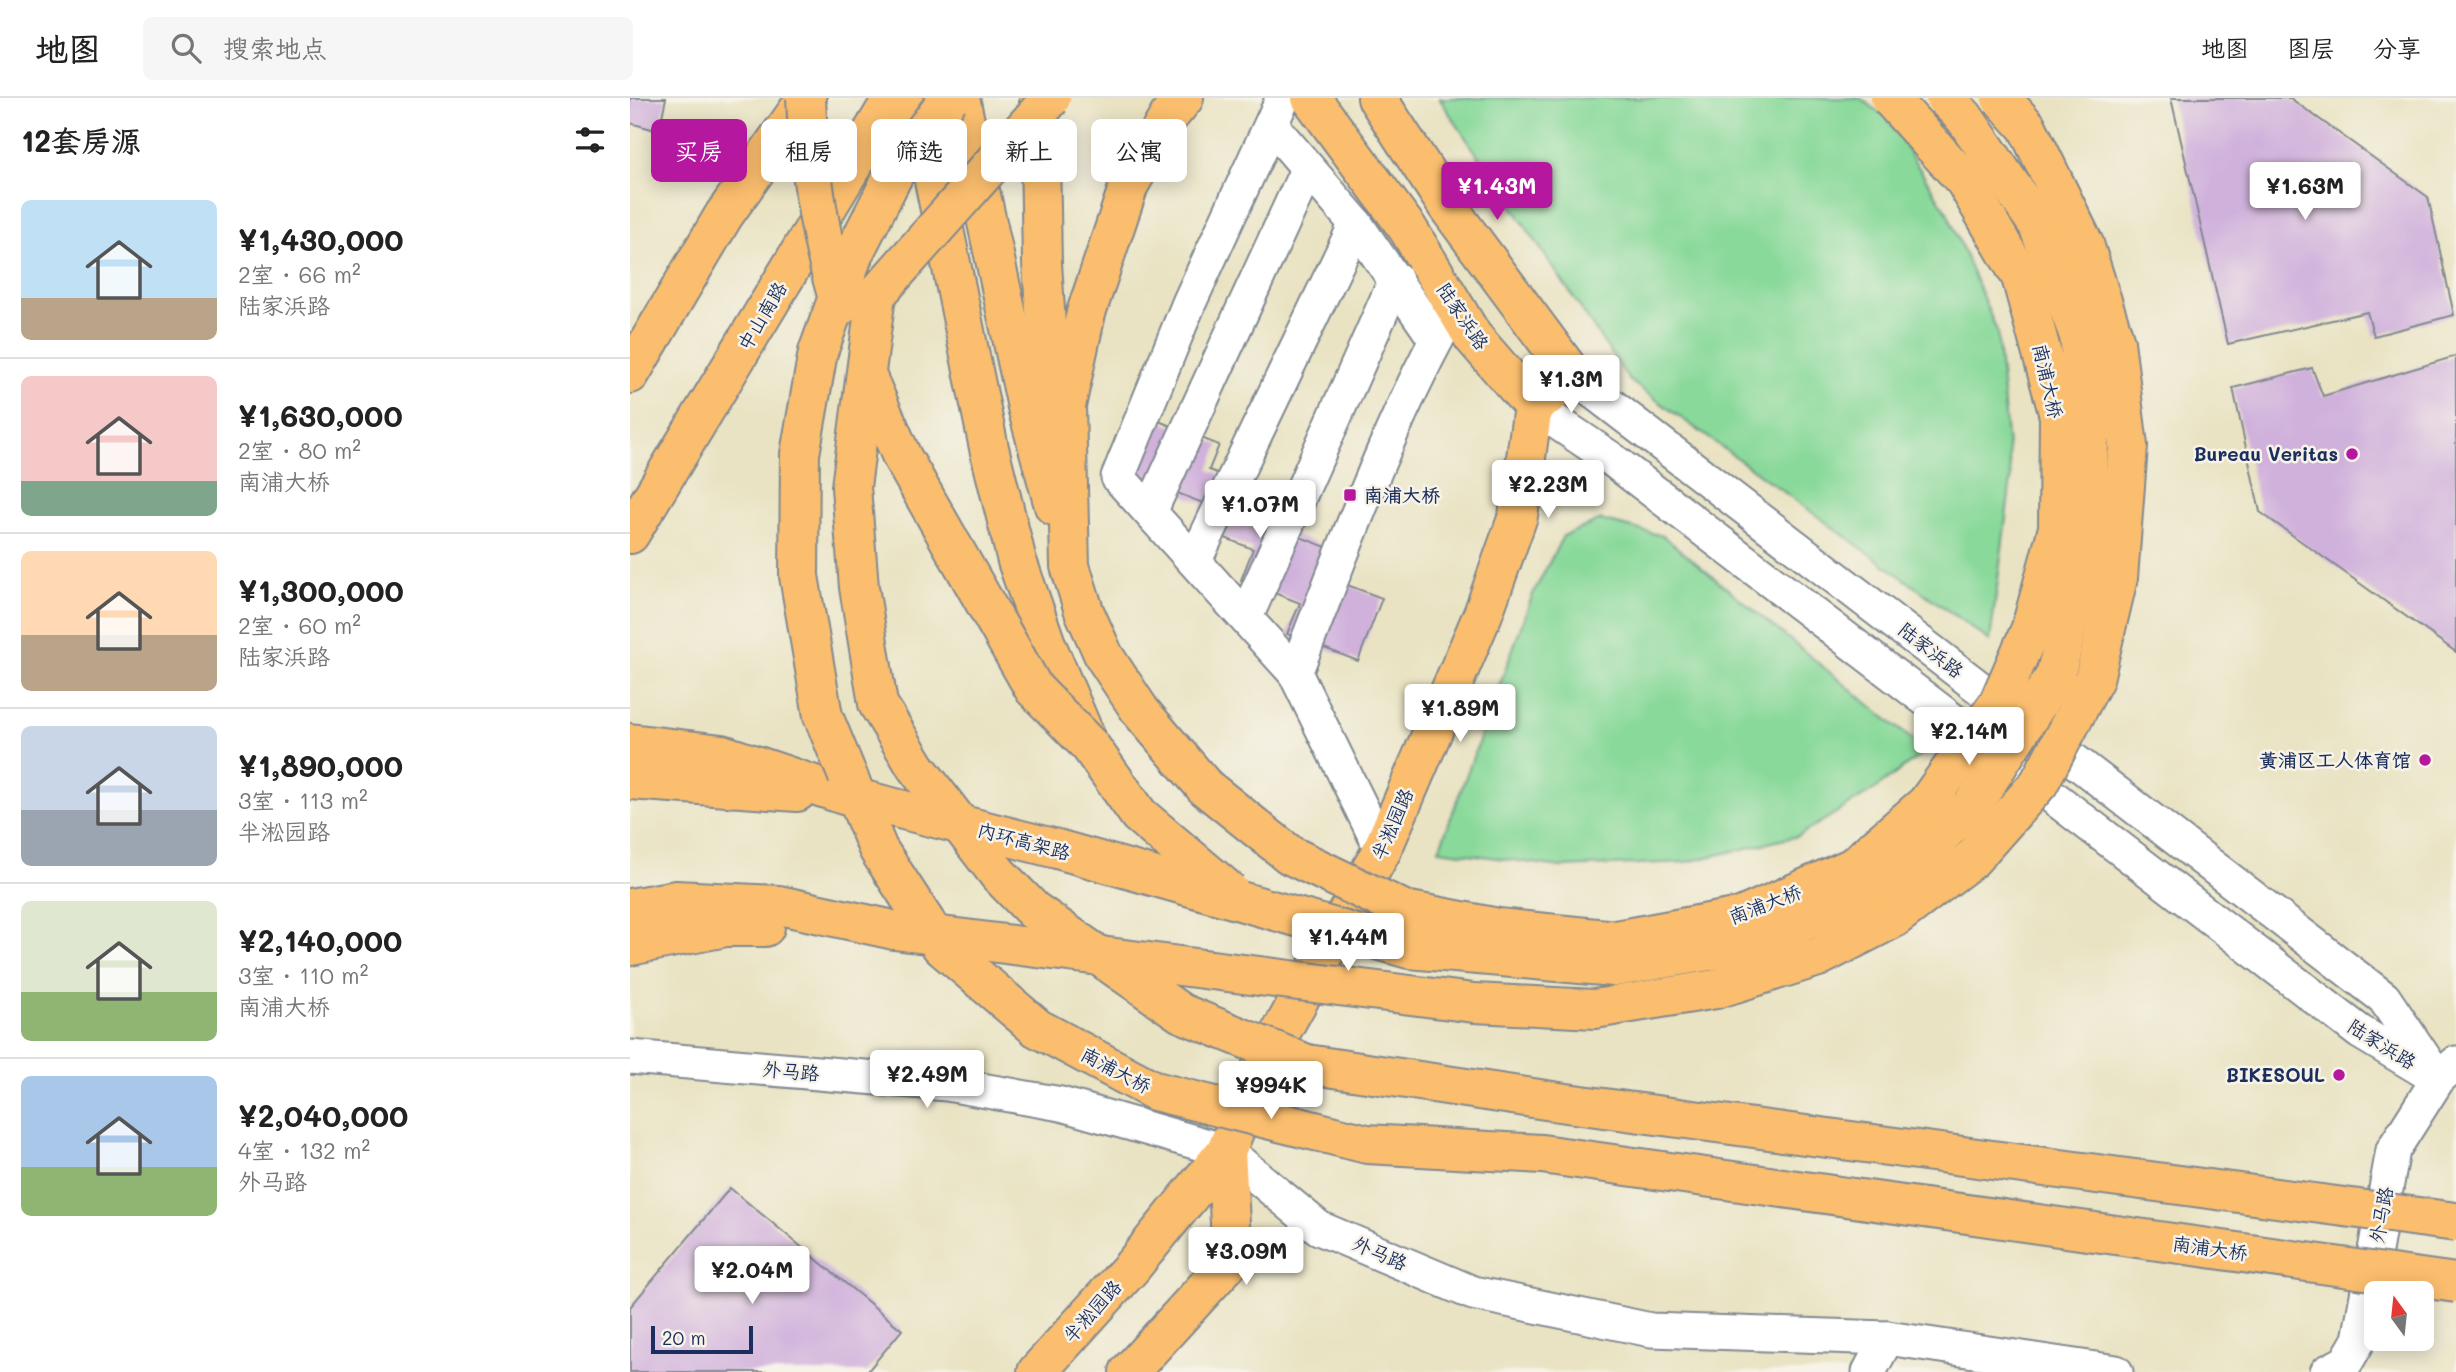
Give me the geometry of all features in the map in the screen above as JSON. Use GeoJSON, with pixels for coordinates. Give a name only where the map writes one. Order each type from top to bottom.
{"type":"FeatureCollection","features":[{"type":"Feature","properties":{"kind":"main road"},"geometry":{"type":"LineString","coordinates":[[630,374],[724,215],[807,98]]}},
{"type":"Feature","properties":{"kind":"main road"},"geometry":{"type":"LineString","coordinates":[[807,98],[809,165],[824,254],[851,343],[902,457],[1034,689],[1090,747],[1139,815],[1228,891],[1372,971],[1474,1003]]}},
{"type":"Feature","properties":{"kind":"main road","name":"中山南路"},"geometry":{"type":"LineString","coordinates":[[630,534],[893,98]]}},
{"type":"Feature","properties":{"kind":"main road"},"geometry":{"type":"LineString","coordinates":[[917,98],[989,448],[1017,561],[1046,644],[1090,747]]}},
{"type":"Feature","properties":{"kind":"main road","name":"南浦大桥"},"geometry":{"type":"LineString","coordinates":[[949,98],[898,166],[854,253],[818,352],[800,454],[799,576],[823,716],[878,849],[941,946],[1037,1028],[1155,1091],[1367,1144],[1542,1154],[2456,1283]]}},
{"type":"Feature","properties":{"kind":"main road"},"geometry":{"type":"LineString","coordinates":[[960,98],[1027,407],[1070,566]]}},
{"type":"Feature","properties":{"kind":"main road"},"geometry":{"type":"LineString","coordinates":[[1039,98],[1042,263],[1048,388],[1070,566]]}},
{"type":"Feature","properties":{"kind":"main road"},"geometry":{"type":"LineString","coordinates":[[1051,98],[876,295],[851,487],[859,587],[878,704],[916,768],[998,874],[1033,911],[1181,1013],[1307,1064],[1559,1102],[2456,1222]]}},
{"type":"Feature","properties":{"kind":"main road","name":"南浦大桥"},"geometry":{"type":"LineString","coordinates":[[1184,98],[1169,116],[1129,185],[1086,313],[1066,406],[1070,566],[1084,611],[1104,656],[1141,712],[1205,787],[1290,855],[1404,910],[1498,928],[1616,940],[1741,917],[1853,867],[1926,804],[1998,704],[2031,628],[2058,528],[2059,416],[2021,277],[1965,181],[1890,98]]}},
{"type":"Feature","properties":{"kind":"main road","name":"陆家浜路"},"geometry":{"type":"LineString","coordinates":[[1311,98],[1408,229],[1473,337],[1533,405]]}},
{"type":"Feature","properties":{"kind":"main road","name":"陆家浜路"},"geometry":{"type":"LineString","coordinates":[[1377,98],[1448,207],[1574,377]]}},
{"type":"Feature","properties":{"kind":"main road","name":"南浦大桥"},"geometry":{"type":"LineString","coordinates":[[1409,949],[1614,967],[1756,943],[1889,883],[1972,806],[2055,676],[2087,551],[2090,437],[2079,336],[2038,225],[1964,117],[1945,98]]}},
{"type":"Feature","properties":{"kind":"main road"},"geometry":{"type":"LineString","coordinates":[[630,908],[676,900],[779,905],[894,930],[1474,1003],[1595,1009],[1716,989],[1818,957],[1894,918],[1973,858],[2039,783],[2094,679],[2118,578],[2128,446],[2115,342],[2084,244],[2027,127],[2001,98]]}},
{"type":"Feature","properties":{"kind":"main road"},"geometry":{"type":"LineString","coordinates":[[1533,405],[1574,377]]}},
{"type":"Feature","properties":{"kind":"main road","name":"半淞园路"},"geometry":{"type":"LineString","coordinates":[[1037,1372],[1131,1268],[1226,1151],[1261,1068],[1382,849],[1483,614],[1518,516],[1533,405]]}},
{"type":"Feature","properties":{"kind":"main road"},"geometry":{"type":"LineString","coordinates":[[630,743],[722,754],[844,795]]}},
{"type":"Feature","properties":{"kind":"main road","name":"内环高架路"},"geometry":{"type":"LineString","coordinates":[[630,780],[844,795],[1057,849],[1409,949]]}},
{"type":"Feature","properties":{"kind":"main road"},"geometry":{"type":"LineString","coordinates":[[630,946],[726,927],[894,930]]}},
{"type":"Feature","properties":{"kind":"main road","name":"半淞园路"},"geometry":{"type":"LineString","coordinates":[[1129,1372],[1232,1259],[1226,1151]]}},
{"type":"Feature","properties":{"kind":"street"},"geometry":{"type":"LineString","coordinates":[[1277,111],[1307,170],[1356,224],[1436,340]]}},
{"type":"Feature","properties":{"kind":"street"},"geometry":{"type":"LineString","coordinates":[[1277,111],[1189,303],[1118,477],[1295,673],[1382,849]]}},
{"type":"Feature","properties":{"kind":"street"},"geometry":{"type":"LineString","coordinates":[[1150,512],[1307,170]]}},
{"type":"Feature","properties":{"kind":"street"},"geometry":{"type":"LineString","coordinates":[[1195,560],[1356,224]]}},
{"type":"Feature","properties":{"kind":"street"},"geometry":{"type":"LineString","coordinates":[[1246,617],[1396,279]]}},
{"type":"Feature","properties":{"kind":"street"},"geometry":{"type":"LineString","coordinates":[[1295,673],[1363,503],[1436,340],[1455,306]]}},
{"type":"Feature","properties":{"kind":"street","name":"陆家浜路"},"geometry":{"type":"LineString","coordinates":[[1574,377],[2384,998],[2447,1071]]}},
{"type":"Feature","properties":{"kind":"street","name":"陆家浜路"},"geometry":{"type":"LineString","coordinates":[[1533,405],[1610,458],[2360,1032],[2447,1071]]}},
{"type":"Feature","properties":{"kind":"street","name":"外马路"},"geometry":{"type":"LineString","coordinates":[[630,1057],[947,1084],[1062,1104],[1226,1151],[1319,1228],[1474,1293],[1651,1330],[1887,1338],[2116,1372]]}},
{"type":"Feature","properties":{"kind":"street","name":"外马路"},"geometry":{"type":"LineString","coordinates":[[2327,1372],[2346,1362],[2359,1340],[2393,1150],[2447,1071]]}},
{"type":"Feature","properties":{"kind":"street"},"geometry":{"type":"LineString","coordinates":[[1869,1372],[1887,1338]]}},
{"type":"Feature","properties":{"kind":"green space"},"geometry":{"type":"Polygon","coordinates":[[[1439,98],[1860,98],[1887,118],[1947,212],[1997,331],[2011,479],[1990,641],[1629,380],[1439,98]]]}},
{"type":"Feature","properties":{"kind":"green space"},"geometry":{"type":"Polygon","coordinates":[[[1601,520],[1663,536],[1926,751],[1875,789],[1798,836],[1687,862],[1561,867],[1439,850],[1533,594],[1563,536],[1601,520]]]}},
{"type":"Feature","properties":{"kind":"building"},"geometry":{"type":"Polygon","coordinates":[[[630,98],[666,98],[662,119],[651,119],[651,129],[630,123],[630,98]]]}},
{"type":"Feature","properties":{"kind":"building"},"geometry":{"type":"Polygon","coordinates":[[[2171,98],[2290,98],[2428,197],[2454,315],[2374,336],[2367,312],[2228,344],[2171,98]]]}},
{"type":"Feature","properties":{"kind":"building","name":"Bureau Veritas"},"geometry":{"type":"Polygon","coordinates":[[[2456,356],[2456,652],[2260,512],[2233,388],[2312,368],[2323,396],[2456,356]]]}},
{"type":"Feature","properties":{"kind":"building"},"geometry":{"type":"Polygon","coordinates":[[[1151,418],[1219,445],[1209,470],[1282,498],[1271,526],[1329,548],[1318,574],[1382,598],[1358,661],[1287,634],[1300,603],[1241,580],[1253,549],[1195,526],[1203,503],[1129,474],[1151,418]]]}},
{"type":"Feature","properties":{"kind":"building"},"geometry":{"type":"Polygon","coordinates":[[[730,1188],[902,1330],[867,1372],[630,1372],[630,1307],[730,1188]]]}},
{"type":"Feature","properties":{"kind":"place","name":"Bureau Veritas"},"geometry":{"type":"Point","coordinates":[2352,454]}},
{"type":"Feature","properties":{"kind":"place","name":"南浦大桥"},"geometry":{"type":"Point","coordinates":[1350,495]}},
{"type":"Feature","properties":{"kind":"place","name":"黄浦区工人体育馆"},"geometry":{"type":"Point","coordinates":[2425,760]}},
{"type":"Feature","properties":{"kind":"place","name":"BIKESOUL"},"geometry":{"type":"Point","coordinates":[2339,1075]}}]}
